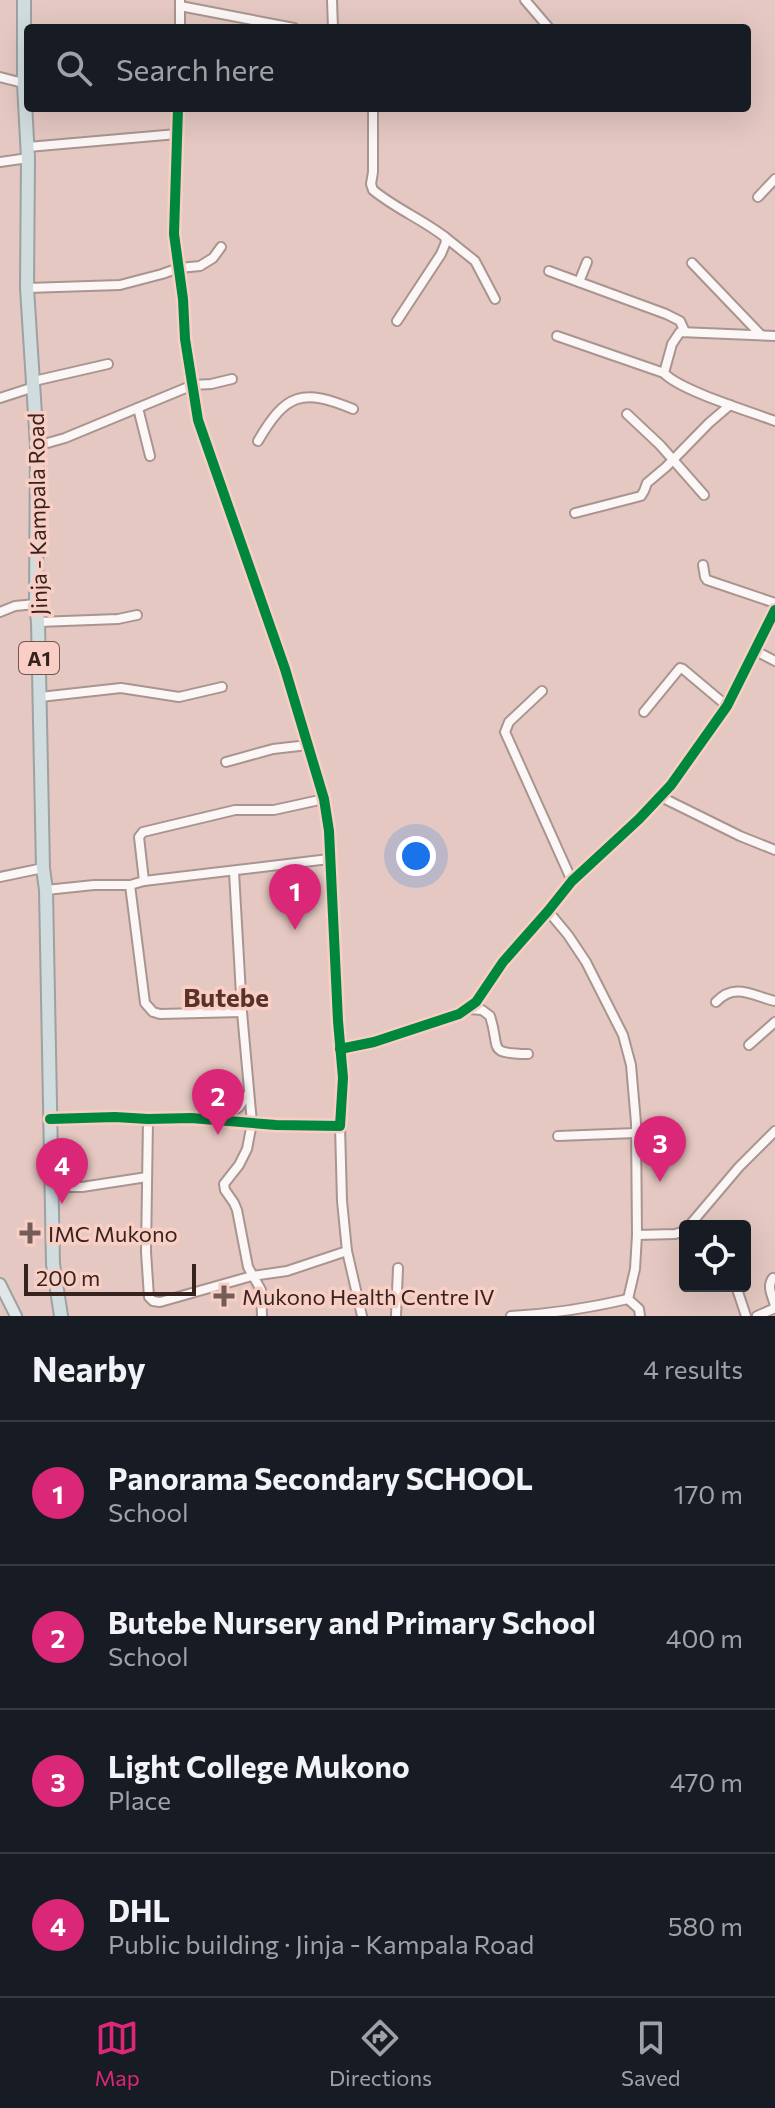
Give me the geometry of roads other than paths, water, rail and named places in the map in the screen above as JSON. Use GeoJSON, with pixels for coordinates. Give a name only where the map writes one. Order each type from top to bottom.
{"type":"FeatureCollection","features":[{"type":"Feature","properties":{"kind":"highway","name":"Jinja - Kampala Road"},"geometry":{"type":"LineString","coordinates":[[24,0],[25,24]]}},
{"type":"Feature","properties":{"kind":"highway","name":"Jinja - Kampala Road"},"geometry":{"type":"LineString","coordinates":[[27,112],[27,288],[37,446],[36,604],[46,890],[53,1264],[61,1316]]}},
{"type":"Feature","properties":{"kind":"main road"},"geometry":{"type":"LineString","coordinates":[[0,1284],[16,1316]]}},
{"type":"Feature","properties":{"kind":"street"},"geometry":{"type":"LineString","coordinates":[[332,0],[333,24]]}},
{"type":"Feature","properties":{"kind":"street"},"geometry":{"type":"LineString","coordinates":[[525,0],[546,24]]}},
{"type":"Feature","properties":{"kind":"street"},"geometry":{"type":"LineString","coordinates":[[180,24],[180,3],[276,24]]}},
{"type":"Feature","properties":{"kind":"street"},"geometry":{"type":"LineString","coordinates":[[0,77],[24,83]]}},
{"type":"Feature","properties":{"kind":"street"},"geometry":{"type":"LineString","coordinates":[[178,112],[174,234],[185,339],[198,420],[285,669],[324,799],[329,831],[343,1078],[340,1126],[342,1201],[347,1251],[362,1316]]}},
{"type":"Feature","properties":{"kind":"street"},"geometry":{"type":"LineString","coordinates":[[373,112],[373,190],[413,218],[435,229],[475,261],[495,299]]}},
{"type":"Feature","properties":{"kind":"street"},"geometry":{"type":"LineString","coordinates":[[0,162],[28,152],[177,134]]}},
{"type":"Feature","properties":{"kind":"street"},"geometry":{"type":"LineString","coordinates":[[758,197],[775,179]]}},
{"type":"Feature","properties":{"kind":"street"},"geometry":{"type":"LineString","coordinates":[[397,321],[441,254],[445,237]]}},
{"type":"Feature","properties":{"kind":"street"},"geometry":{"type":"LineString","coordinates":[[27,288],[120,285],[179,268],[200,266],[213,258],[221,247]]}},
{"type":"Feature","properties":{"kind":"street"},"geometry":{"type":"LineString","coordinates":[[579,282],[587,262]]}},
{"type":"Feature","properties":{"kind":"street"},"geometry":{"type":"LineString","coordinates":[[692,263],[761,335]]}},
{"type":"Feature","properties":{"kind":"street"},"geometry":{"type":"LineString","coordinates":[[549,271],[666,314],[680,321],[685,332]]}},
{"type":"Feature","properties":{"kind":"street"},"geometry":{"type":"LineString","coordinates":[[664,373],[672,344],[680,332],[775,336]]}},
{"type":"Feature","properties":{"kind":"street"},"geometry":{"type":"LineString","coordinates":[[557,336],[664,373],[678,383],[775,421]]}},
{"type":"Feature","properties":{"kind":"street"},"geometry":{"type":"LineString","coordinates":[[0,398],[34,384],[108,364]]}},
{"type":"Feature","properties":{"kind":"street"},"geometry":{"type":"LineString","coordinates":[[37,446],[65,438],[193,385],[232,379]]}},
{"type":"Feature","properties":{"kind":"street"},"geometry":{"type":"LineString","coordinates":[[258,441],[277,411],[292,401],[324,398],[353,409]]}},
{"type":"Feature","properties":{"kind":"street"},"geometry":{"type":"LineString","coordinates":[[575,513],[641,496],[647,483],[730,405]]}},
{"type":"Feature","properties":{"kind":"street"},"geometry":{"type":"LineString","coordinates":[[138,408],[150,456]]}},
{"type":"Feature","properties":{"kind":"street"},"geometry":{"type":"LineString","coordinates":[[627,414],[704,495]]}},
{"type":"Feature","properties":{"kind":"street"},"geometry":{"type":"LineString","coordinates":[[703,565],[707,580],[775,603]]}},
{"type":"Feature","properties":{"kind":"street"},"geometry":{"type":"LineString","coordinates":[[0,612],[15,606],[36,604]]}},
{"type":"Feature","properties":{"kind":"street"},"geometry":{"type":"LineString","coordinates":[[340,1049],[408,1032],[459,1014],[476,1002],[503,962],[572,881],[661,797],[727,706],[775,610]]}},
{"type":"Feature","properties":{"kind":"street"},"geometry":{"type":"LineString","coordinates":[[38,622],[118,619],[137,615]]}},
{"type":"Feature","properties":{"kind":"street"},"geometry":{"type":"LineString","coordinates":[[754,650],[775,661]]}},
{"type":"Feature","properties":{"kind":"street"},"geometry":{"type":"LineString","coordinates":[[644,712],[680,668],[727,706]]}},
{"type":"Feature","properties":{"kind":"street"},"geometry":{"type":"LineString","coordinates":[[40,697],[121,688],[179,697],[222,687]]}},
{"type":"Feature","properties":{"kind":"street"},"geometry":{"type":"LineString","coordinates":[[542,691],[509,722],[505,732],[572,881]]}},
{"type":"Feature","properties":{"kind":"street"},"geometry":{"type":"LineString","coordinates":[[226,762],[273,749],[308,745]]}},
{"type":"Feature","properties":{"kind":"street"},"geometry":{"type":"LineString","coordinates":[[661,797],[775,850]]}},
{"type":"Feature","properties":{"kind":"street"},"geometry":{"type":"LineString","coordinates":[[144,881],[139,837],[143,832],[235,810],[274,810],[324,799]]}},
{"type":"Feature","properties":{"kind":"street"},"geometry":{"type":"LineString","coordinates":[[46,890],[130,885],[329,859]]}},
{"type":"Feature","properties":{"kind":"street"},"geometry":{"type":"LineString","coordinates":[[0,877],[43,868]]}},
{"type":"Feature","properties":{"kind":"street"},"geometry":{"type":"LineString","coordinates":[[234,872],[252,1123],[247,1149],[224,1184],[237,1210],[252,1276],[261,1290],[262,1316]]}},
{"type":"Feature","properties":{"kind":"street"},"geometry":{"type":"LineString","coordinates":[[130,885],[147,1008],[160,1014],[242,1012]]}},
{"type":"Feature","properties":{"kind":"street"},"geometry":{"type":"LineString","coordinates":[[548,911],[586,962],[623,1035],[631,1065],[636,1133],[637,1235],[635,1269],[628,1299]]}},
{"type":"Feature","properties":{"kind":"street"},"geometry":{"type":"LineString","coordinates":[[716,1002],[729,992],[742,991],[775,1001]]}},
{"type":"Feature","properties":{"kind":"street"},"geometry":{"type":"LineString","coordinates":[[468,1009],[482,1010],[490,1016],[498,1050],[528,1054]]}},
{"type":"Feature","properties":{"kind":"street"},"geometry":{"type":"LineString","coordinates":[[749,1045],[775,1022]]}},
{"type":"Feature","properties":{"kind":"street"},"geometry":{"type":"LineString","coordinates":[[222,1120],[239,1107],[249,1093]]}},
{"type":"Feature","properties":{"kind":"street"},"geometry":{"type":"LineString","coordinates":[[50,1119],[115,1117],[340,1126]]}},
{"type":"Feature","properties":{"kind":"street"},"geometry":{"type":"LineString","coordinates":[[148,1119],[146,1252],[151,1300],[160,1302],[252,1276],[287,1271],[347,1251]]}},
{"type":"Feature","properties":{"kind":"street"},"geometry":{"type":"LineString","coordinates":[[694,1220],[739,1167],[775,1131]]}},
{"type":"Feature","properties":{"kind":"street"},"geometry":{"type":"LineString","coordinates":[[558,1136],[636,1133]]}},
{"type":"Feature","properties":{"kind":"street"},"geometry":{"type":"LineString","coordinates":[[51,1187],[82,1187],[147,1177]]}},
{"type":"Feature","properties":{"kind":"street"},"geometry":{"type":"LineString","coordinates":[[637,1235],[679,1233]]}},
{"type":"Feature","properties":{"kind":"street"},"geometry":{"type":"LineString","coordinates":[[396,1316],[398,1268]]}},
{"type":"Feature","properties":{"kind":"street"},"geometry":{"type":"LineString","coordinates":[[757,1316],[775,1306],[770,1290],[773,1278]]}},
{"type":"Feature","properties":{"kind":"street"},"geometry":{"type":"LineString","coordinates":[[738,1292],[746,1316]]}},
{"type":"Feature","properties":{"kind":"street"},"geometry":{"type":"LineString","coordinates":[[511,1316],[544,1314],[628,1299]]}},
{"type":"Feature","properties":{"kind":"street"},"geometry":{"type":"LineString","coordinates":[[628,1299],[639,1309],[640,1316]]}},
{"type":"Feature","properties":{"kind":"place","name":"Panorama Secondary SCHOOL"},"geometry":{"type":"Point","coordinates":[295,930]}},
{"type":"Feature","properties":{"kind":"place","name":"Butebe Nursery and Primary School"},"geometry":{"type":"Point","coordinates":[218,1135]}},
{"type":"Feature","properties":{"kind":"place","name":"Light College Mukono"},"geometry":{"type":"Point","coordinates":[660,1182]}},
{"type":"Feature","properties":{"kind":"place","name":"DHL"},"geometry":{"type":"Point","coordinates":[62,1204]}},
{"type":"Feature","properties":{"kind":"place","name":"IMC Mukono"},"geometry":{"type":"Point","coordinates":[30,1233]}},
{"type":"Feature","properties":{"kind":"place","name":"Mukono Health Centre IV"},"geometry":{"type":"Point","coordinates":[224,1296]}},
{"type":"Feature","properties":{"kind":"district","name":"Butebe"},"geometry":{"type":"Point","coordinates":[226,996]}}]}
